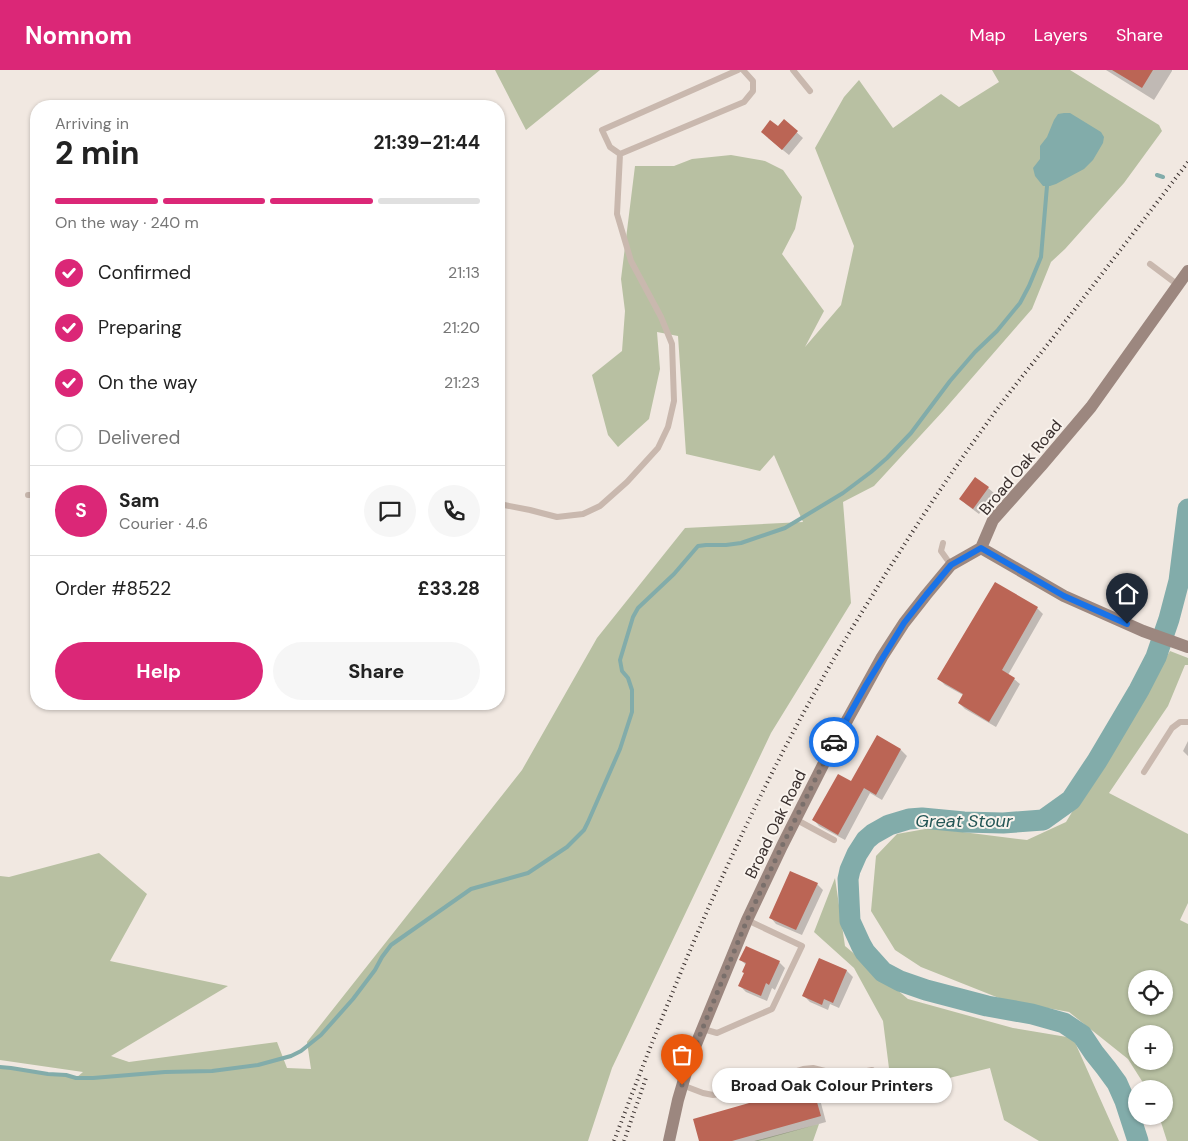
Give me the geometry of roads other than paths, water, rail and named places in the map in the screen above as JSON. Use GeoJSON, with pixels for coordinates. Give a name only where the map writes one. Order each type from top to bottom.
{"type":"FeatureCollection","features":[{"type":"Feature","properties":{"kind":"street","name":"Broad Oak Road"},"geometry":{"type":"LineString","coordinates":[[669,1141],[690,1059],[747,920],[828,753],[882,657],[904,623],[951,565],[981,548],[993,520],[1042,466],[1091,407],[1188,271]]}},
{"type":"Feature","properties":{"kind":"street"},"geometry":{"type":"LineString","coordinates":[[981,548],[1064,596],[1143,631],[1185,646]]}},
{"type":"Feature","properties":{"kind":"lane"},"geometry":{"type":"LineString","coordinates":[[620,154],[610,147],[602,130],[738,70]]}},
{"type":"Feature","properties":{"kind":"lane"},"geometry":{"type":"LineString","coordinates":[[620,154],[744,102],[753,91],[753,81],[743,70]]}},
{"type":"Feature","properties":{"kind":"lane"},"geometry":{"type":"LineString","coordinates":[[793,70],[810,91]]}},
{"type":"Feature","properties":{"kind":"lane"},"geometry":{"type":"LineString","coordinates":[[505,505],[558,517],[583,514],[600,506],[658,448],[668,427],[674,402],[672,344],[661,317],[631,261],[618,214],[620,154]]}},
{"type":"Feature","properties":{"kind":"lane"},"geometry":{"type":"LineString","coordinates":[[1150,264],[1178,284]]}},
{"type":"Feature","properties":{"kind":"lane"},"geometry":{"type":"LineString","coordinates":[[943,543],[941,551],[951,565]]}},
{"type":"Feature","properties":{"kind":"lane"},"geometry":{"type":"LineString","coordinates":[[1144,772],[1172,728],[1180,722],[1188,722]]}},
{"type":"Feature","properties":{"kind":"lane"},"geometry":{"type":"LineString","coordinates":[[795,819],[834,840]]}},
{"type":"Feature","properties":{"kind":"lane"},"geometry":{"type":"LineString","coordinates":[[703,1029],[717,1033],[772,1009],[802,946],[747,920]]}},
{"type":"Feature","properties":{"kind":"lane"},"geometry":{"type":"LineString","coordinates":[[682,1085],[703,1093],[713,1094],[730,1092],[803,1069],[813,1068],[835,1076],[872,1070]]}},
{"type":"Feature","properties":{"kind":"water"},"geometry":{"type":"Polygon","coordinates":[[[1070,113],[1101,132],[1104,137],[1103,143],[1093,160],[1084,169],[1056,184],[1043,186],[1035,176],[1033,168],[1040,159],[1040,146],[1047,137],[1054,120],[1058,114],[1070,113]]]}},
{"type":"Feature","properties":{"kind":"waterway"},"geometry":{"type":"LineString","coordinates":[[1157,175],[1163,177]]}},
{"type":"Feature","properties":{"kind":"waterway"},"geometry":{"type":"LineString","coordinates":[[0,1067],[66,1075],[76,1078],[93,1078],[165,1072],[212,1071],[258,1065],[291,1056],[301,1051],[321,1035],[353,999],[391,945],[471,889],[528,873],[567,847],[584,830],[588,822],[620,749],[632,712],[632,690],[628,678],[622,671],[620,660],[633,617],[638,608],[674,574],[698,546],[741,543],[785,528],[843,493],[887,458],[911,433],[950,381],[975,352],[997,331],[1020,303],[1041,257],[1047,186]]}},
{"type":"Feature","properties":{"kind":"waterway","name":"Great Stour"},"geometry":{"type":"LineString","coordinates":[[1138,1141],[1117,1083],[1082,1035],[1064,1023],[926,990],[900,981],[883,972],[865,952],[850,921],[848,879],[857,854],[866,840],[889,825],[909,819],[922,818],[1003,823],[1043,820],[1071,800],[1097,761],[1156,657],[1179,581],[1188,509]]}},
{"type":"Feature","properties":{"kind":"railway"},"geometry":{"type":"LineString","coordinates":[[614,1141],[667,1005],[725,871],[756,804],[825,675],[906,541],[969,449],[1009,393],[1188,162]]}},
{"type":"Feature","properties":{"kind":"railway"},"geometry":{"type":"LineString","coordinates":[[624,1141],[647,1075]]}},
{"type":"Feature","properties":{"kind":"place","name":"Broad Oak Colour Printers"},"geometry":{"type":"Point","coordinates":[682,1085]}}]}
